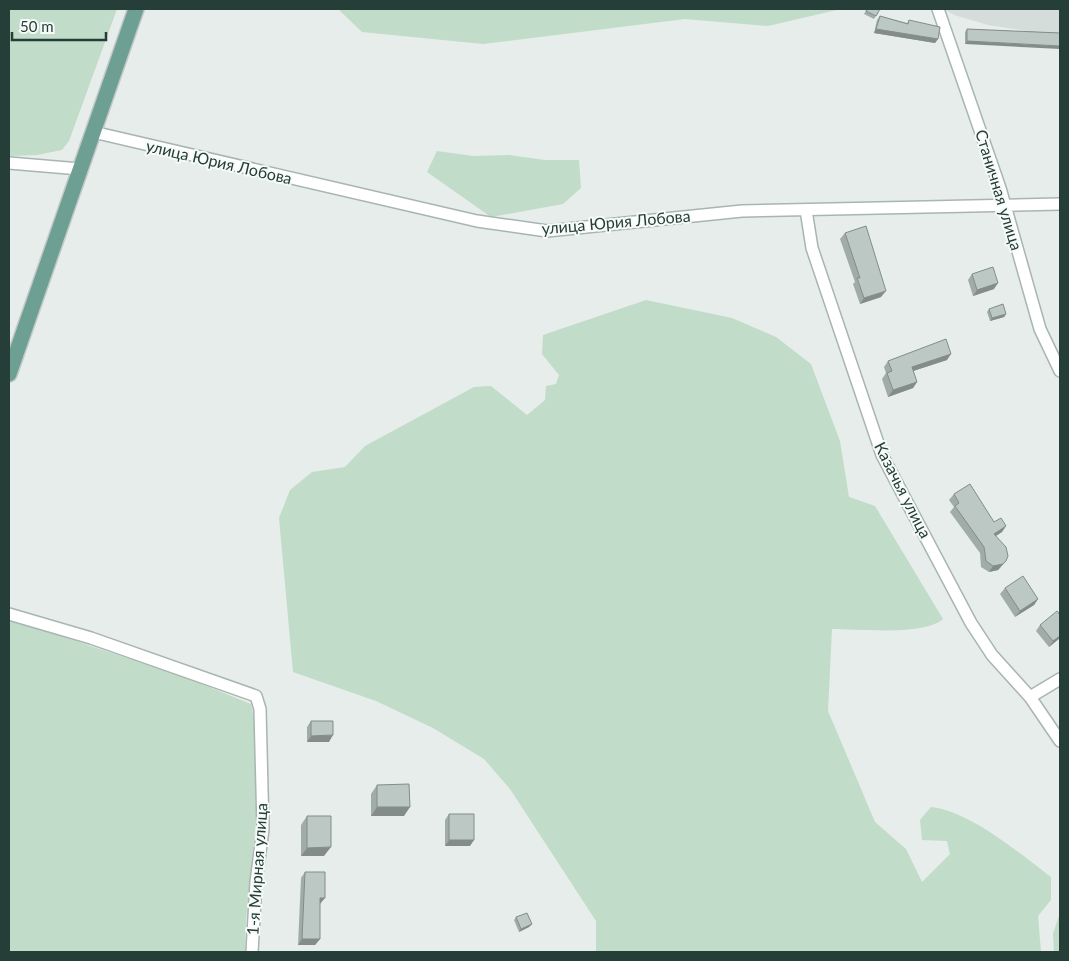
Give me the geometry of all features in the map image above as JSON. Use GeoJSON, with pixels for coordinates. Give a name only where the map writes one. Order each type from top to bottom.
{"type":"FeatureCollection","features":[{"type":"Feature","properties":{"kind":"main road"},"geometry":{"type":"LineString","coordinates":[[9,374],[14,347],[80,169],[136,9]]}},
{"type":"Feature","properties":{"kind":"street","name":"Станичная улица"},"geometry":{"type":"LineString","coordinates":[[938,9],[1005,205],[1038,321],[1060,371]]}},
{"type":"Feature","properties":{"kind":"street","name":"улица Юрия Лобова"},"geometry":{"type":"LineString","coordinates":[[93,132],[470,220],[547,231],[742,211],[1060,204]]}},
{"type":"Feature","properties":{"kind":"street"},"geometry":{"type":"LineString","coordinates":[[9,163],[80,169]]}},
{"type":"Feature","properties":{"kind":"street","name":"Казачья улица"},"geometry":{"type":"LineString","coordinates":[[806,210],[812,248],[882,455],[971,622],[992,655],[1030,697],[1060,741]]}},
{"type":"Feature","properties":{"kind":"street","name":"1-я Мирная улица"},"geometry":{"type":"LineString","coordinates":[[9,614],[91,638],[256,696],[260,709],[263,829],[256,882],[252,952]]}},
{"type":"Feature","properties":{"kind":"street"},"geometry":{"type":"LineString","coordinates":[[1030,697],[1060,679]]}},
{"type":"Feature","properties":{"kind":"shaded area"},"geometry":{"type":"Polygon","coordinates":[[[944,9],[1060,9],[1060,32],[1047,34],[988,25],[954,15],[944,9]]]}},
{"type":"Feature","properties":{"kind":"green space"},"geometry":{"type":"Polygon","coordinates":[[[9,9],[117,9],[69,141],[62,150],[37,155],[9,156],[9,9]]]}},
{"type":"Feature","properties":{"kind":"green space"},"geometry":{"type":"Polygon","coordinates":[[[338,9],[841,9],[768,26],[685,19],[483,44],[362,32],[338,9]]]}},
{"type":"Feature","properties":{"kind":"green space"},"geometry":{"type":"Polygon","coordinates":[[[437,151],[473,156],[509,155],[545,160],[579,160],[581,188],[563,204],[491,217],[427,172],[437,151]]]}},
{"type":"Feature","properties":{"kind":"green space"},"geometry":{"type":"Polygon","coordinates":[[[646,300],[732,318],[776,337],[811,364],[840,441],[849,497],[875,506],[943,619],[921,628],[906,630],[832,629],[828,711],[875,822],[906,849],[922,882],[950,854],[947,841],[922,840],[920,820],[931,807],[962,816],[994,834],[1051,877],[1051,900],[1038,916],[1041,952],[596,952],[596,921],[510,789],[484,759],[433,728],[376,701],[293,672],[279,518],[290,490],[312,472],[345,467],[365,446],[474,387],[491,386],[527,415],[545,400],[546,386],[556,384],[559,375],[542,354],[543,335],[646,300]]]}},
{"type":"Feature","properties":{"kind":"green space"},"geometry":{"type":"Polygon","coordinates":[[[9,619],[184,677],[251,704],[255,722],[257,810],[246,920],[245,952],[9,952],[9,619]]]}},
{"type":"Feature","properties":{"kind":"green space"},"geometry":{"type":"Polygon","coordinates":[[[1060,913],[1060,952],[1054,952],[1053,934],[1060,913]]]}},
{"type":"Feature","properties":{"kind":"building"},"geometry":{"type":"Polygon","coordinates":[[[867,9],[880,9],[876,16],[866,11],[867,9]]]}},
{"type":"Feature","properties":{"kind":"building"},"geometry":{"type":"Polygon","coordinates":[[[880,16],[908,24],[909,20],[940,27],[938,39],[876,29],[880,16]]]}},
{"type":"Feature","properties":{"kind":"building"},"geometry":{"type":"Polygon","coordinates":[[[967,29],[1060,33],[1060,46],[967,41],[967,29]]]}},
{"type":"Feature","properties":{"kind":"building"},"geometry":{"type":"Polygon","coordinates":[[[866,226],[886,291],[864,298],[857,278],[860,278],[845,233],[866,226]]]}},
{"type":"Feature","properties":{"kind":"building"},"geometry":{"type":"Polygon","coordinates":[[[993,267],[998,283],[977,290],[972,274],[993,267]]]}},
{"type":"Feature","properties":{"kind":"building"},"geometry":{"type":"Polygon","coordinates":[[[1003,304],[1006,314],[992,318],[989,309],[1003,304]]]}},
{"type":"Feature","properties":{"kind":"building"},"geometry":{"type":"Polygon","coordinates":[[[946,339],[951,354],[912,367],[917,382],[893,390],[887,373],[892,371],[888,361],[946,339]]]}},
{"type":"Feature","properties":{"kind":"building"},"geometry":{"type":"Polygon","coordinates":[[[970,484],[994,522],[1001,518],[1006,526],[994,534],[1006,547],[1008,556],[1003,564],[993,566],[986,561],[984,547],[955,506],[959,503],[954,494],[970,484]]]}},
{"type":"Feature","properties":{"kind":"building"},"geometry":{"type":"Polygon","coordinates":[[[1023,576],[1038,599],[1020,611],[1005,588],[1023,576]]]}},
{"type":"Feature","properties":{"kind":"building"},"geometry":{"type":"Polygon","coordinates":[[[1057,611],[1060,615],[1060,636],[1053,641],[1040,625],[1057,611]]]}},
{"type":"Feature","properties":{"kind":"building"},"geometry":{"type":"Polygon","coordinates":[[[311,721],[333,721],[333,735],[311,736],[311,721]]]}},
{"type":"Feature","properties":{"kind":"building"},"geometry":{"type":"Polygon","coordinates":[[[409,784],[410,807],[377,807],[377,785],[409,784]]]}},
{"type":"Feature","properties":{"kind":"building"},"geometry":{"type":"Polygon","coordinates":[[[449,814],[474,814],[474,840],[449,840],[449,814]]]}},
{"type":"Feature","properties":{"kind":"building"},"geometry":{"type":"Polygon","coordinates":[[[307,816],[331,816],[331,847],[307,848],[307,816]]]}},
{"type":"Feature","properties":{"kind":"building"},"geometry":{"type":"Polygon","coordinates":[[[305,872],[325,872],[325,898],[320,898],[320,939],[302,939],[305,872]]]}},
{"type":"Feature","properties":{"kind":"building"},"geometry":{"type":"Polygon","coordinates":[[[527,913],[532,924],[521,929],[516,917],[527,913]]]}}]}
